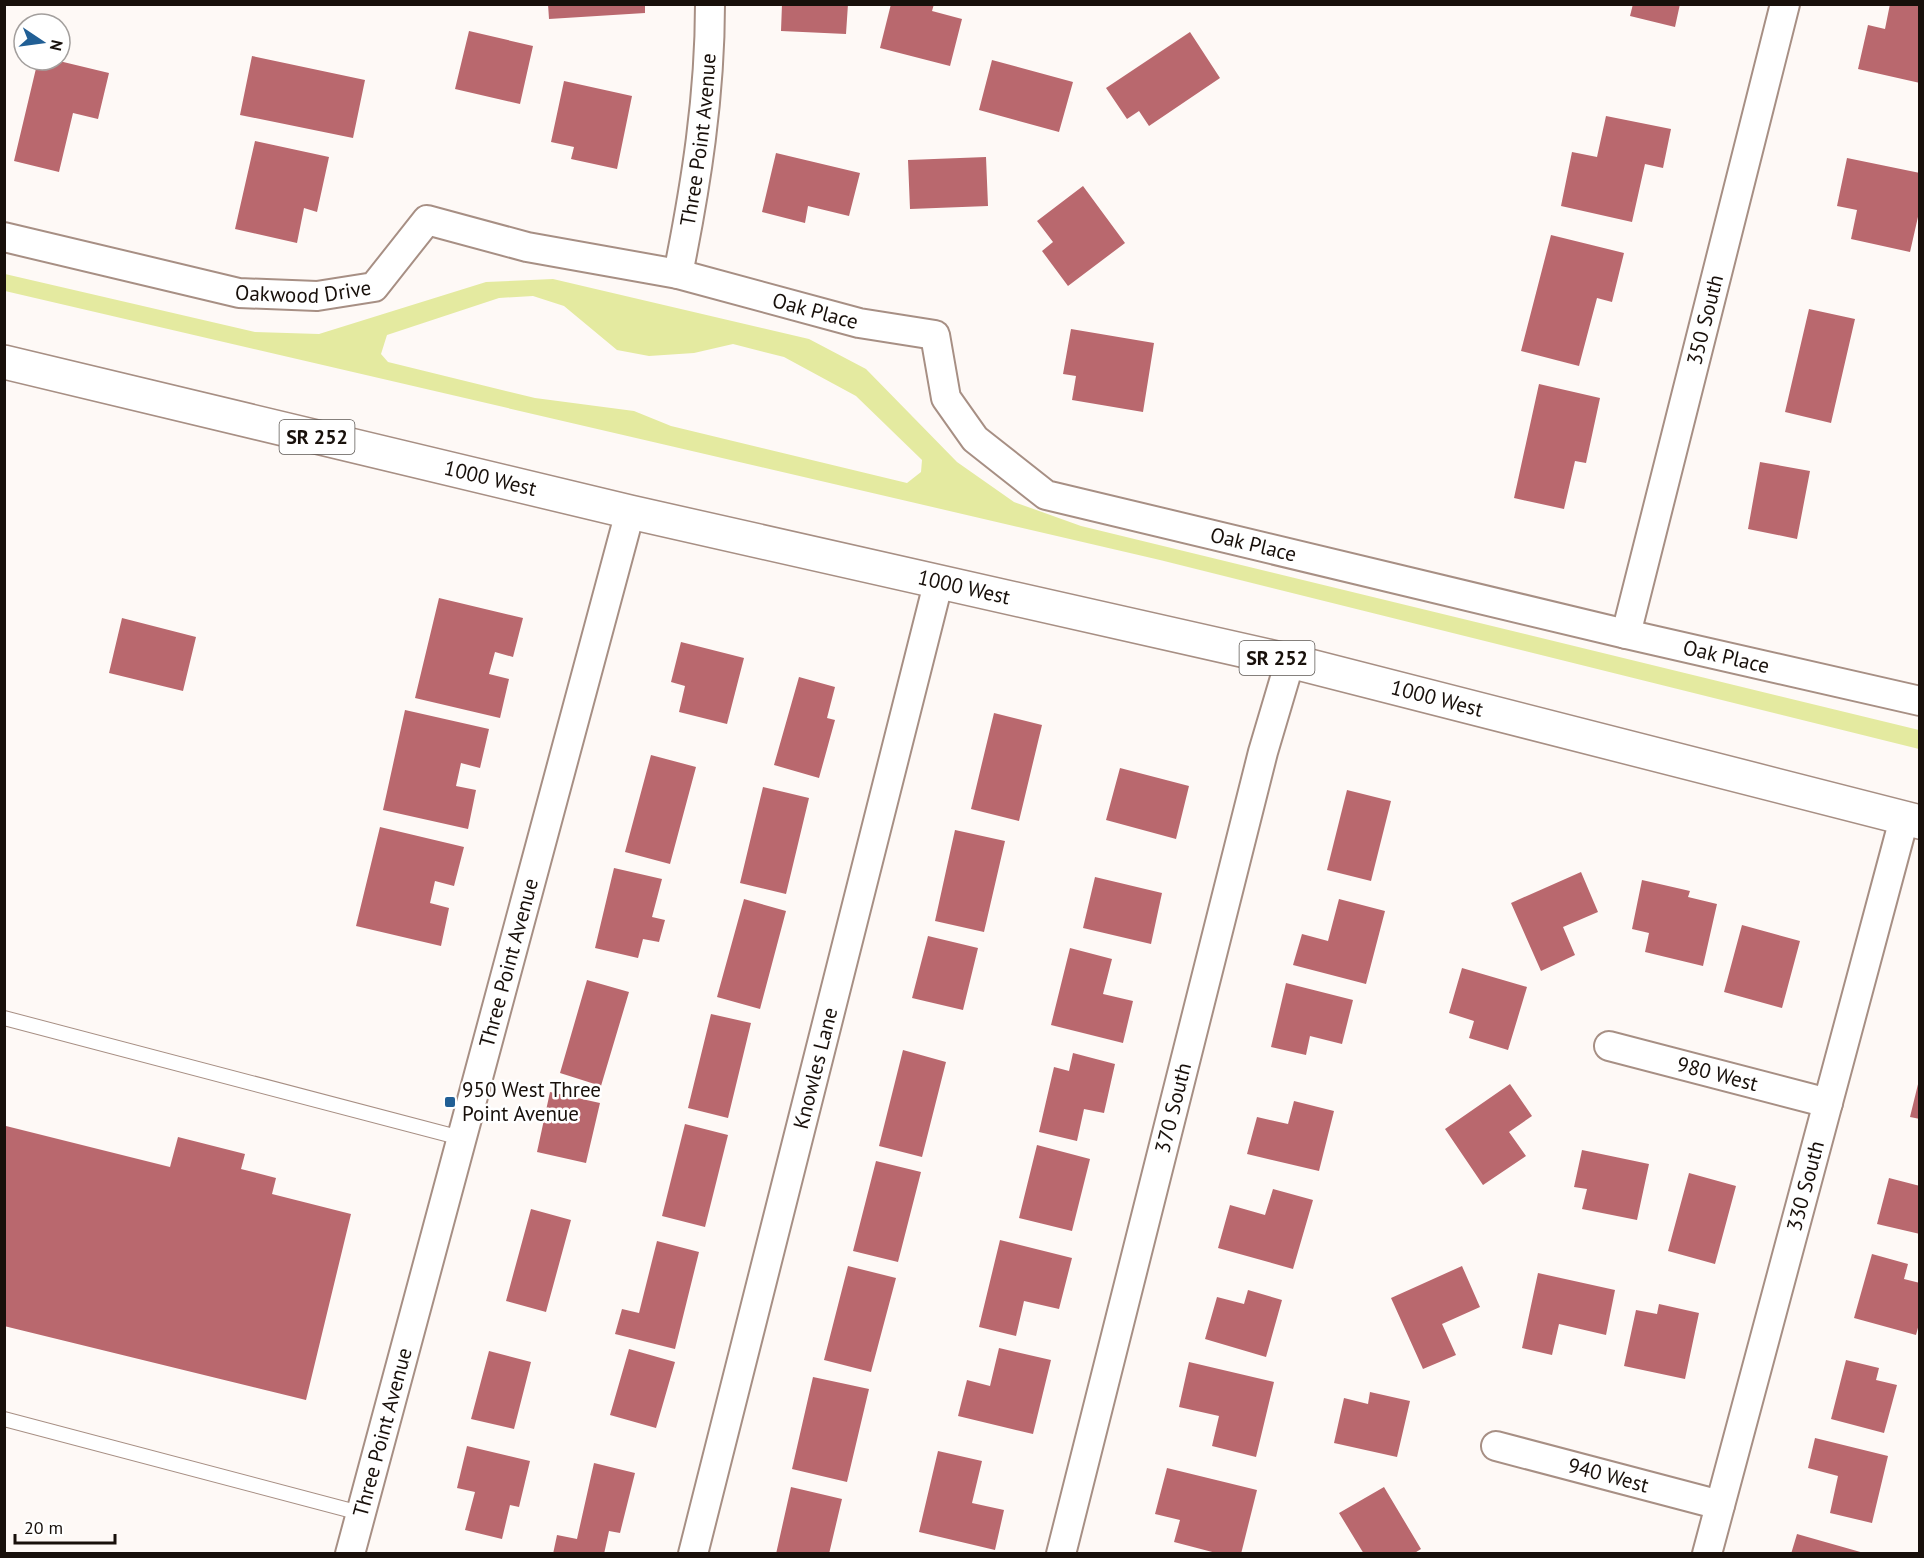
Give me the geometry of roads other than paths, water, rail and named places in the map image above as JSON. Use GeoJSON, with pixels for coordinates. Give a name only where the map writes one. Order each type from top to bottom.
{"type":"FeatureCollection","features":[{"type":"Feature","properties":{"kind":"main road","name":"1000 West"},"geometry":{"type":"LineString","coordinates":[[4,362],[938,584],[1290,661],[1912,821]]}},
{"type":"Feature","properties":{"kind":"street","name":"Three Point Avenue"},"geometry":{"type":"LineString","coordinates":[[678,274],[698,174],[710,59],[710,4]]}},
{"type":"Feature","properties":{"kind":"street","name":"350 South"},"geometry":{"type":"LineString","coordinates":[[1626,634],[1785,4]]}},
{"type":"Feature","properties":{"kind":"street","name":"Oakwood Drive"},"geometry":{"type":"LineString","coordinates":[[4,237],[239,293],[316,296],[374,287],[427,220],[527,247],[678,274]]}},
{"type":"Feature","properties":{"kind":"street","name":"Oak Place"},"geometry":{"type":"LineString","coordinates":[[678,274],[859,323],[935,335],[946,398],[975,439],[1046,495],[1626,634],[1920,701]]}},
{"type":"Feature","properties":{"kind":"street","name":"Three Point Avenue"},"geometry":{"type":"LineString","coordinates":[[350,1554],[630,512]]}},
{"type":"Feature","properties":{"kind":"street","name":"Knowles Lane"},"geometry":{"type":"LineString","coordinates":[[693,1554],[938,584]]}},
{"type":"Feature","properties":{"kind":"street","name":"370 South"},"geometry":{"type":"LineString","coordinates":[[1061,1554],[1263,752],[1290,661]]}},
{"type":"Feature","properties":{"kind":"street","name":"330 South"},"geometry":{"type":"LineString","coordinates":[[1707,1554],[1828,1103],[1912,821]]}},
{"type":"Feature","properties":{"kind":"street","name":"980 West"},"geometry":{"type":"LineString","coordinates":[[1609,1046],[1828,1103]]}},
{"type":"Feature","properties":{"kind":"street","name":"940 West"},"geometry":{"type":"LineString","coordinates":[[1496,1446],[1720,1505]]}},
{"type":"Feature","properties":{"kind":"lane"},"geometry":{"type":"LineString","coordinates":[[4,1018],[461,1138]]}},
{"type":"Feature","properties":{"kind":"lane"},"geometry":{"type":"LineString","coordinates":[[4,1419],[360,1513]]}},
{"type":"Feature","properties":{"kind":"place","name":"950 West Three Point Avenue"},"geometry":{"type":"Point","coordinates":[450,1102]}}]}
